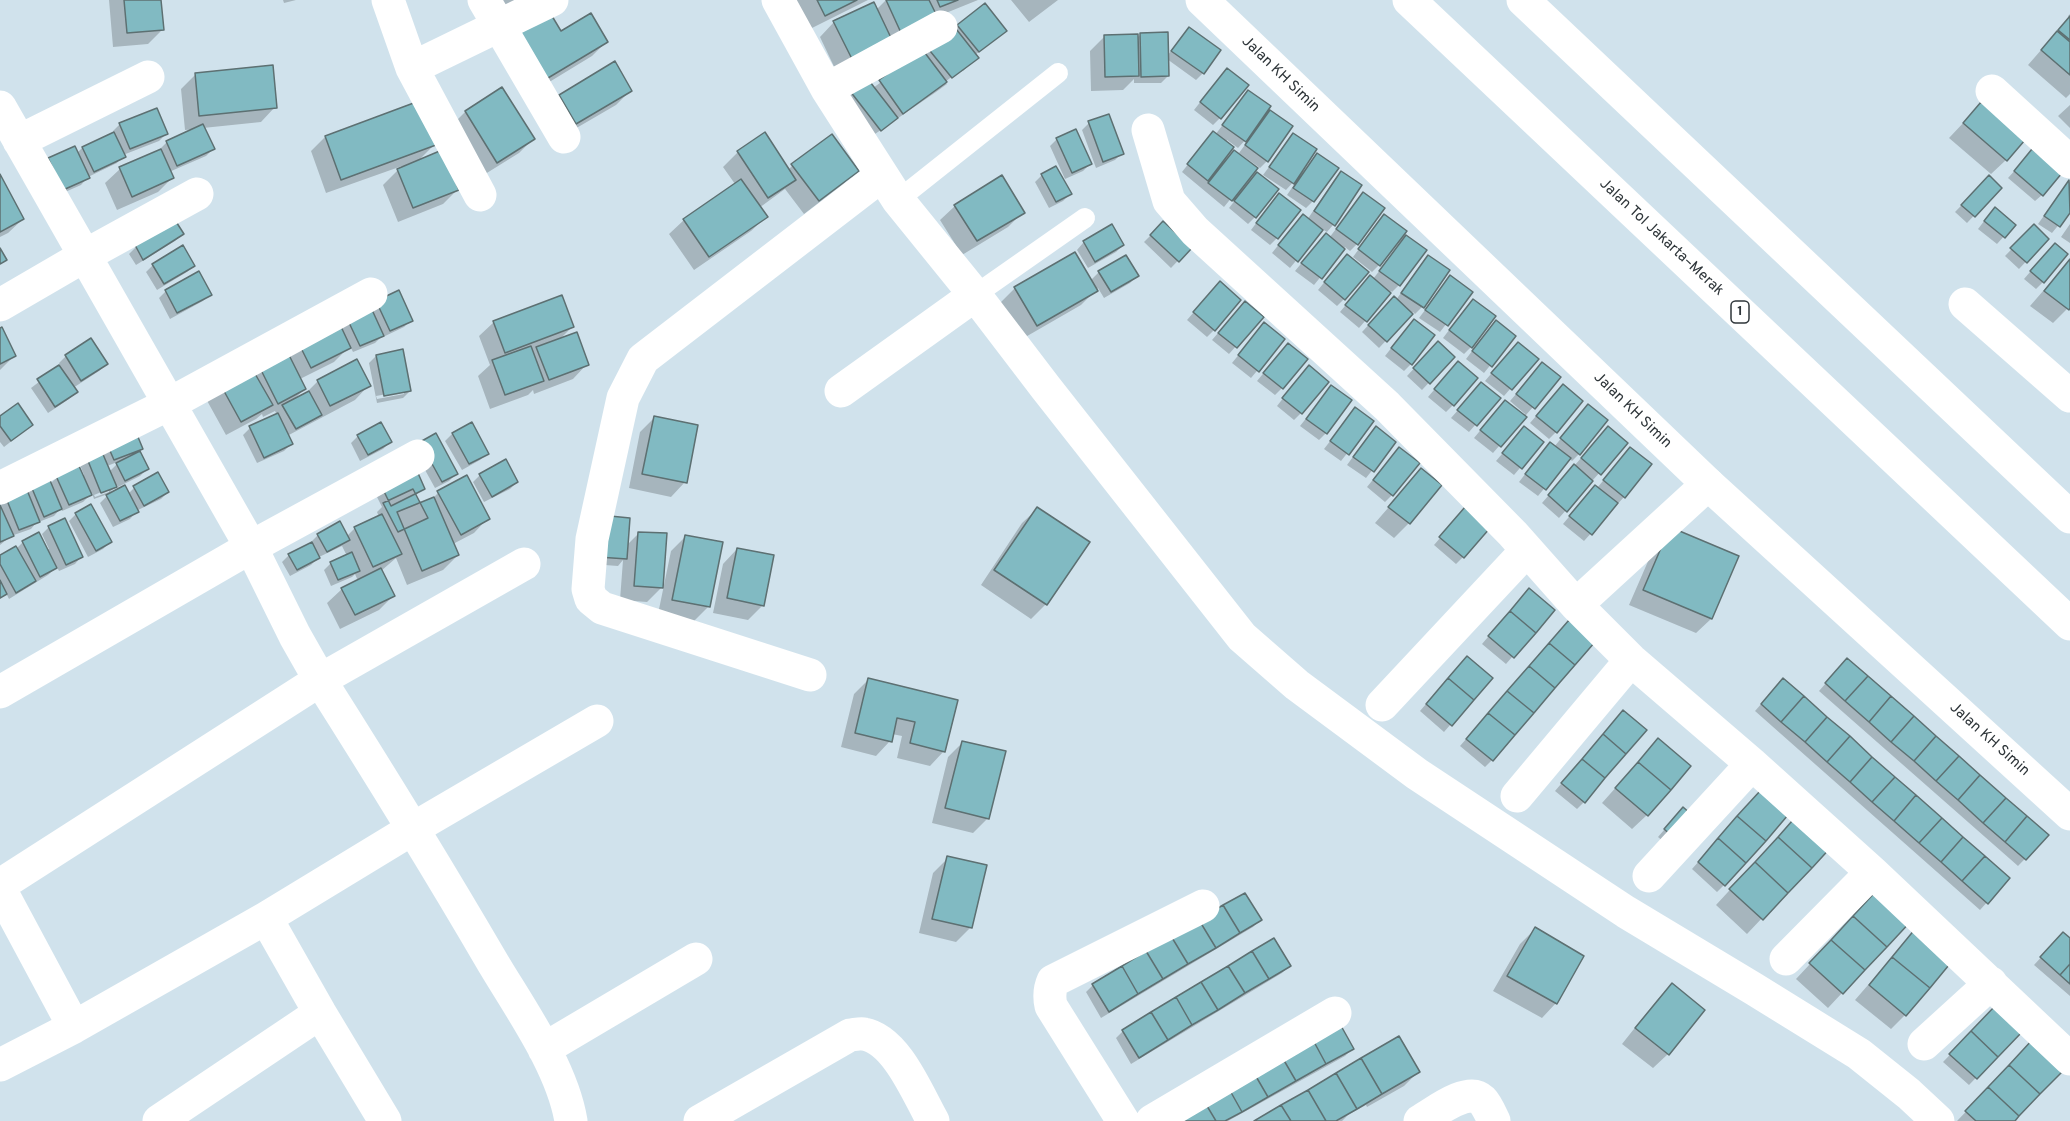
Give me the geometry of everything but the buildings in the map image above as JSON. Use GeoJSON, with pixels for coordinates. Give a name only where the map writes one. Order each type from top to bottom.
{"type":"FeatureCollection","features":[{"type":"Feature","properties":{"kind":"main road"},"geometry":{"type":"LineString","coordinates":[[388,0],[412,68],[480,195]]}},
{"type":"Feature","properties":{"kind":"main road"},"geometry":{"type":"LineString","coordinates":[[412,68],[491,14],[552,0]]}},
{"type":"Feature","properties":{"kind":"main road"},"geometry":{"type":"LineString","coordinates":[[778,0],[827,89],[890,188],[1242,638],[1297,685],[1417,774],[1626,912],[1859,1054],[1909,1094],[1938,1121]]}},
{"type":"Feature","properties":{"kind":"main road","name":"Jalan KH Simin"},"geometry":{"type":"LineString","coordinates":[[1202,0],[1708,484],[2070,814]]}},
{"type":"Feature","properties":{"kind":"main road","name":"Jalan Tol Jakarta–Merak"},"geometry":{"type":"LineString","coordinates":[[1409,0],[2070,624]]}},
{"type":"Feature","properties":{"kind":"main road"},"geometry":{"type":"LineString","coordinates":[[1523,0],[2070,517]]}},
{"type":"Feature","properties":{"kind":"main road"},"geometry":{"type":"LineString","coordinates":[[491,14],[564,137]]}},
{"type":"Feature","properties":{"kind":"main road"},"geometry":{"type":"LineString","coordinates":[[827,89],[941,27]]}},
{"type":"Feature","properties":{"kind":"main road"},"geometry":{"type":"LineString","coordinates":[[19,141],[148,77]]}},
{"type":"Feature","properties":{"kind":"main road"},"geometry":{"type":"LineString","coordinates":[[1992,91],[2070,162]]}},
{"type":"Feature","properties":{"kind":"main road"},"geometry":{"type":"LineString","coordinates":[[0,107],[251,547],[295,636],[320,680],[414,828],[544,1049],[568,1104],[571,1121]]}},
{"type":"Feature","properties":{"kind":"main road"},"geometry":{"type":"LineString","coordinates":[[1148,130],[1169,201],[1195,231],[1387,406],[1631,660],[1752,764],[1872,872],[2070,1059]]}},
{"type":"Feature","properties":{"kind":"main road"},"geometry":{"type":"LineString","coordinates":[[810,675],[596,605],[588,589],[592,539],[623,398],[643,359],[890,188]]}},
{"type":"Feature","properties":{"kind":"main road"},"geometry":{"type":"LineString","coordinates":[[0,305],[197,194]]}},
{"type":"Feature","properties":{"kind":"main road"},"geometry":{"type":"LineString","coordinates":[[0,488],[169,404],[370,294]]}},
{"type":"Feature","properties":{"kind":"main road"},"geometry":{"type":"LineString","coordinates":[[841,391],[975,295]]}},
{"type":"Feature","properties":{"kind":"main road"},"geometry":{"type":"LineString","coordinates":[[1965,304],[2070,396]]}},
{"type":"Feature","properties":{"kind":"main road"},"geometry":{"type":"LineString","coordinates":[[0,692],[251,547],[418,456]]}},
{"type":"Feature","properties":{"kind":"main road"},"geometry":{"type":"LineString","coordinates":[[1576,605],[1708,484]]}},
{"type":"Feature","properties":{"kind":"main road"},"geometry":{"type":"LineString","coordinates":[[1382,705],[1527,550]]}},
{"type":"Feature","properties":{"kind":"main road"},"geometry":{"type":"LineString","coordinates":[[74,1027],[0,887],[320,680],[524,564]]}},
{"type":"Feature","properties":{"kind":"main road"},"geometry":{"type":"LineString","coordinates":[[1517,796],[1631,660]]}},
{"type":"Feature","properties":{"kind":"main road"},"geometry":{"type":"LineString","coordinates":[[0,1065],[74,1027],[266,918],[597,721]]}},
{"type":"Feature","properties":{"kind":"main road"},"geometry":{"type":"LineString","coordinates":[[1649,876],[1752,764]]}},
{"type":"Feature","properties":{"kind":"main road"},"geometry":{"type":"LineString","coordinates":[[1785,959],[1872,872]]}},
{"type":"Feature","properties":{"kind":"main road"},"geometry":{"type":"LineString","coordinates":[[1123,1121],[1051,1006],[1050,988],[1053,981],[1203,906]]}},
{"type":"Feature","properties":{"kind":"main road"},"geometry":{"type":"LineString","coordinates":[[266,918],[320,1013],[386,1121]]}},
{"type":"Feature","properties":{"kind":"main road"},"geometry":{"type":"LineString","coordinates":[[544,1049],[696,959]]}},
{"type":"Feature","properties":{"kind":"main road"},"geometry":{"type":"LineString","coordinates":[[1924,1044],[1991,983]]}},
{"type":"Feature","properties":{"kind":"main road"},"geometry":{"type":"LineString","coordinates":[[159,1121],[320,1013]]}},
{"type":"Feature","properties":{"kind":"main road"},"geometry":{"type":"LineString","coordinates":[[1152,1121],[1335,1013]]}},
{"type":"Feature","properties":{"kind":"main road"},"geometry":{"type":"LineString","coordinates":[[700,1121],[850,1035],[864,1034],[884,1043],[894,1052],[933,1121]]}},
{"type":"Feature","properties":{"kind":"main road"},"geometry":{"type":"LineString","coordinates":[[1420,1121],[1451,1102],[1474,1095],[1482,1100],[1494,1121]]}},
{"type":"Feature","properties":{"kind":"lane"},"geometry":{"type":"LineString","coordinates":[[890,188],[1058,73]]}},
{"type":"Feature","properties":{"kind":"lane"},"geometry":{"type":"LineString","coordinates":[[975,295],[1085,218]]}}]}
